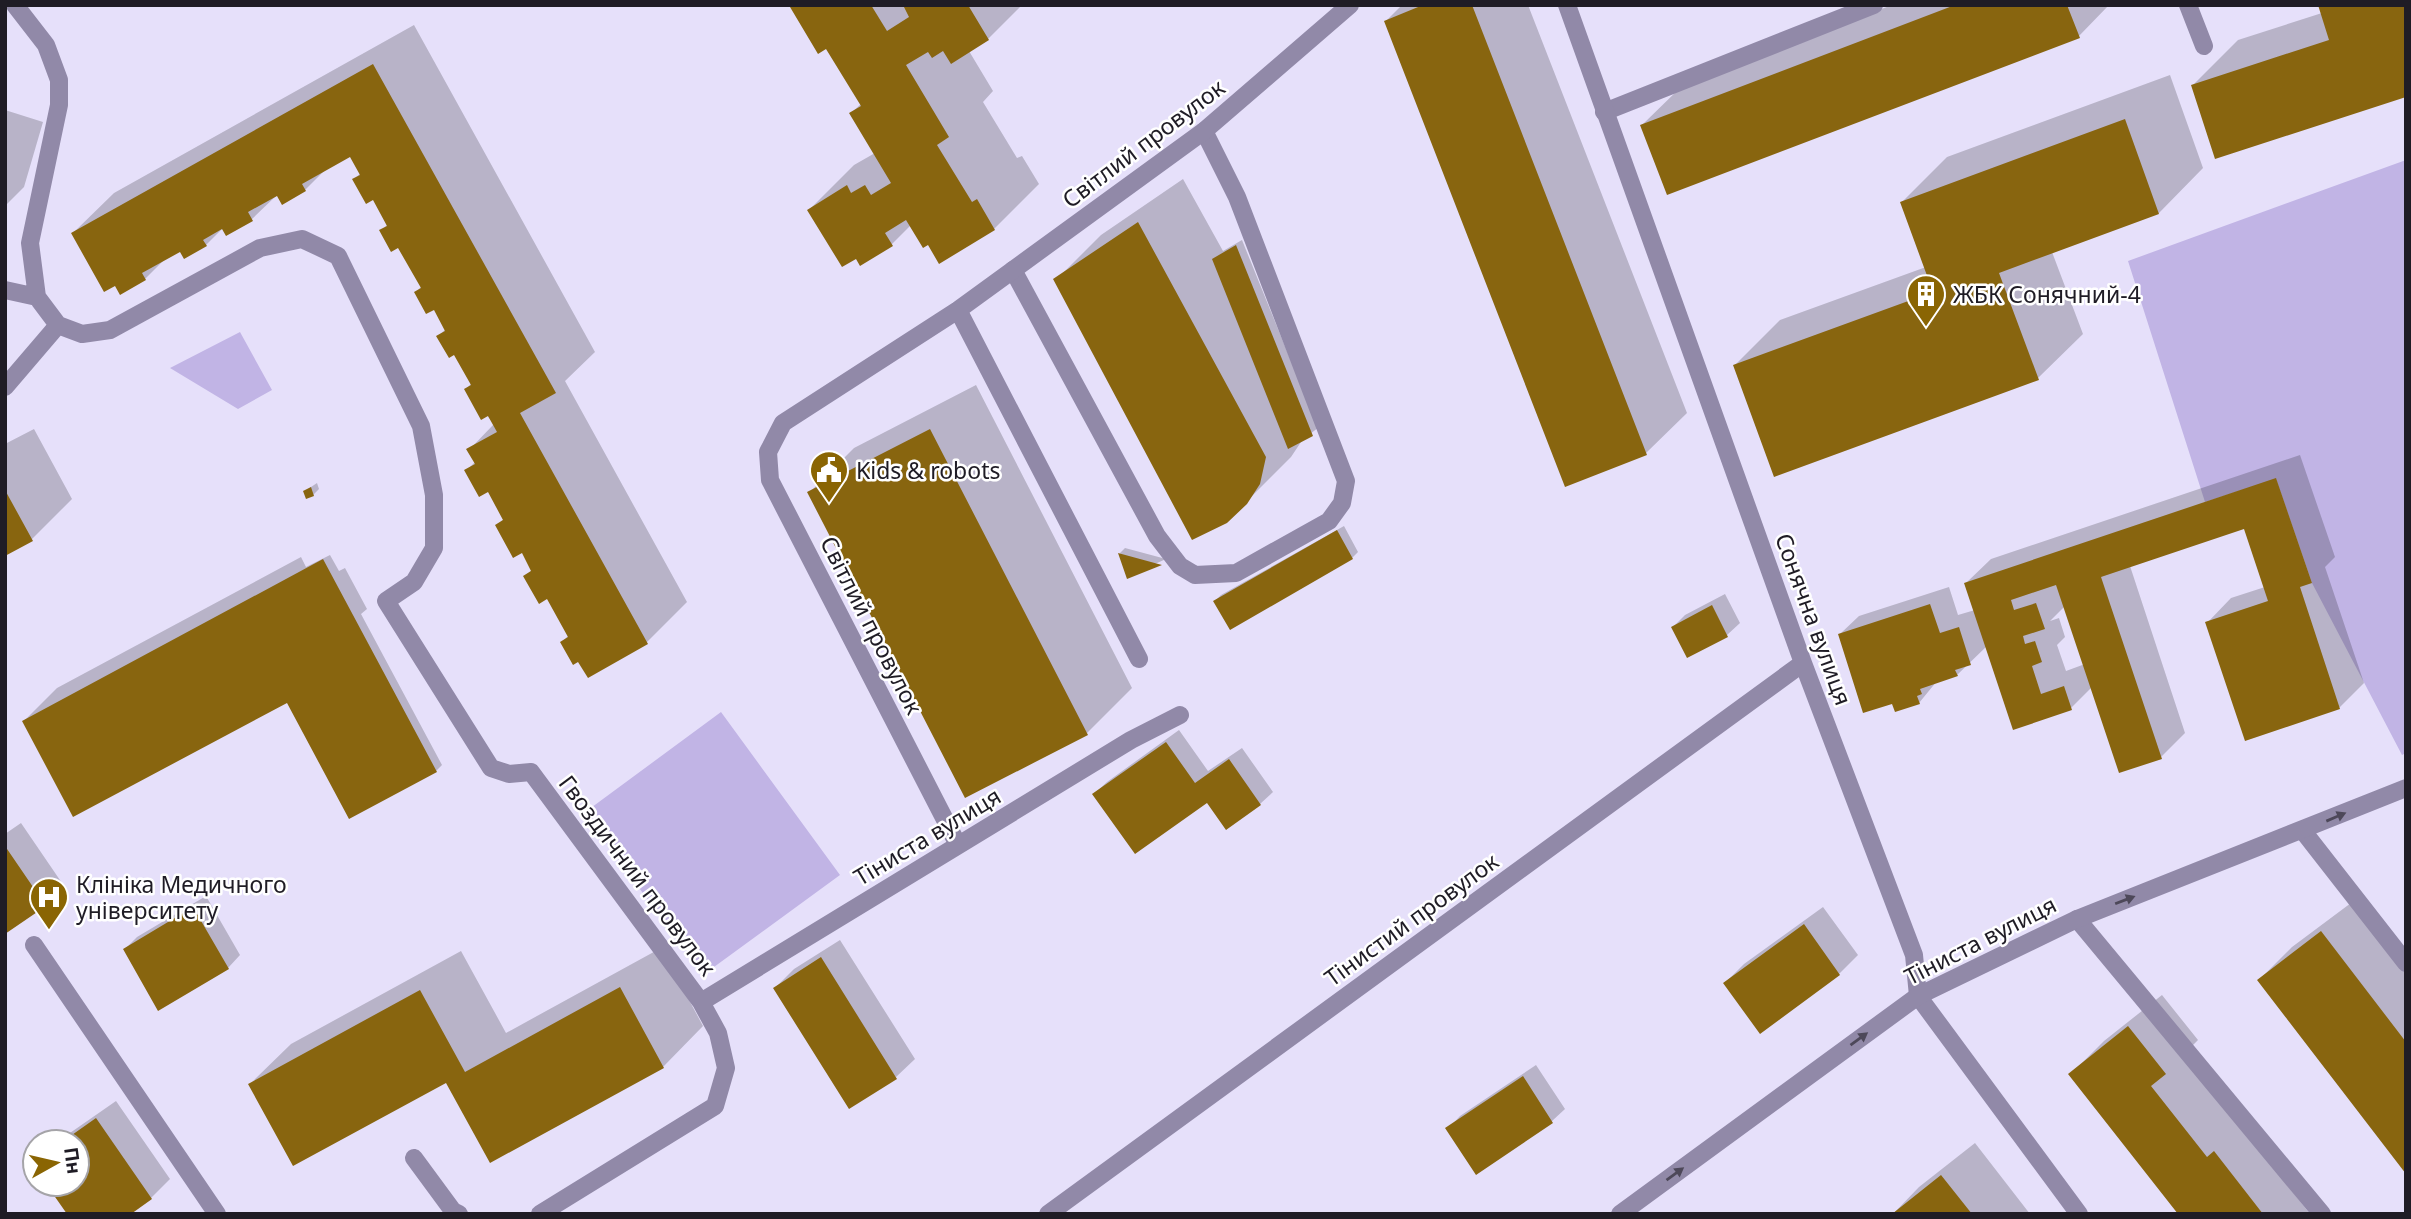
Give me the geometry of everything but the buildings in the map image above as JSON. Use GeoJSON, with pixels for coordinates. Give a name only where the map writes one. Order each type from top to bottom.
{"type":"FeatureCollection","features":[{"type":"Feature","properties":{"kind":"street"},"geometry":{"type":"LineString","coordinates":[[5,387],[58,325],[37,298],[30,243],[59,105],[59,80],[46,46],[15,5]]}},
{"type":"Feature","properties":{"kind":"street","name":"Світлий провулок"},"geometry":{"type":"LineString","coordinates":[[958,845],[770,480],[768,452],[783,423],[957,310],[1204,131],[1350,5]]}},
{"type":"Feature","properties":{"kind":"street","name":"Сонячна вулиця"},"geometry":{"type":"LineString","coordinates":[[1567,5],[1803,663],[1914,955],[1918,996]]}},
{"type":"Feature","properties":{"kind":"street"},"geometry":{"type":"LineString","coordinates":[[1604,112],[1874,5]]}},
{"type":"Feature","properties":{"kind":"street"},"geometry":{"type":"LineString","coordinates":[[2188,5],[2203,46]]}},
{"type":"Feature","properties":{"kind":"street"},"geometry":{"type":"LineString","coordinates":[[1013,270],[1157,536],[1180,566],[1195,575],[1236,573],[1329,521],[1342,503],[1346,481],[1237,197],[1204,131]]}},
{"type":"Feature","properties":{"kind":"street","name":"Гвоздичний провулок"},"geometry":{"type":"LineString","coordinates":[[58,325],[82,334],[110,330],[260,248],[302,239],[338,256],[421,426],[434,495],[434,548],[414,582],[386,601],[491,768],[509,774],[531,772],[701,1002],[718,1033],[726,1068],[715,1106],[540,1214]]}},
{"type":"Feature","properties":{"kind":"street"},"geometry":{"type":"LineString","coordinates":[[5,290],[37,298]]}},
{"type":"Feature","properties":{"kind":"street"},"geometry":{"type":"LineString","coordinates":[[957,310],[1139,659]]}},
{"type":"Feature","properties":{"kind":"street","name":"Тінистий провулок"},"geometry":{"type":"LineString","coordinates":[[1048,1214],[1803,663]]}},
{"type":"Feature","properties":{"kind":"street","name":"Тіниста вулиця"},"geometry":{"type":"LineString","coordinates":[[701,1002],[1131,740],[1180,715]]}},
{"type":"Feature","properties":{"kind":"street","name":"Тіниста вулиця"},"geometry":{"type":"LineString","coordinates":[[1620,1214],[1918,996],[2077,919],[2406,788]]}},
{"type":"Feature","properties":{"kind":"street"},"geometry":{"type":"LineString","coordinates":[[2303,831],[2406,963]]}},
{"type":"Feature","properties":{"kind":"street"},"geometry":{"type":"LineString","coordinates":[[2077,919],[2322,1214]]}},
{"type":"Feature","properties":{"kind":"street"},"geometry":{"type":"LineString","coordinates":[[34,945],[217,1214]]}},
{"type":"Feature","properties":{"kind":"street"},"geometry":{"type":"LineString","coordinates":[[1918,996],[2079,1214]]}},
{"type":"Feature","properties":{"kind":"street"},"geometry":{"type":"LineString","coordinates":[[414,1158],[453,1211],[459,1214]]}},
{"type":"Feature","properties":{"kind":"shaded area"},"geometry":{"type":"Polygon","coordinates":[[[2406,160],[2406,753],[2402,755],[2312,583],[2276,479],[2205,502],[2128,261],[2406,160]]]}},
{"type":"Feature","properties":{"kind":"shaded area"},"geometry":{"type":"Polygon","coordinates":[[[240,332],[272,390],[238,409],[170,368],[240,332]]]}},
{"type":"Feature","properties":{"kind":"shaded area"},"geometry":{"type":"Polygon","coordinates":[[[721,712],[840,875],[703,975],[584,813],[721,712]]]}},
{"type":"Feature","properties":{"kind":"place","name":"ЖБК Сонячний-4"},"geometry":{"type":"Point","coordinates":[1926,328]}},
{"type":"Feature","properties":{"kind":"place","name":"Kids & robots"},"geometry":{"type":"Point","coordinates":[829,504]}},
{"type":"Feature","properties":{"kind":"place","name":"Клініка Медичного університету"},"geometry":{"type":"Point","coordinates":[49,931]}}]}
